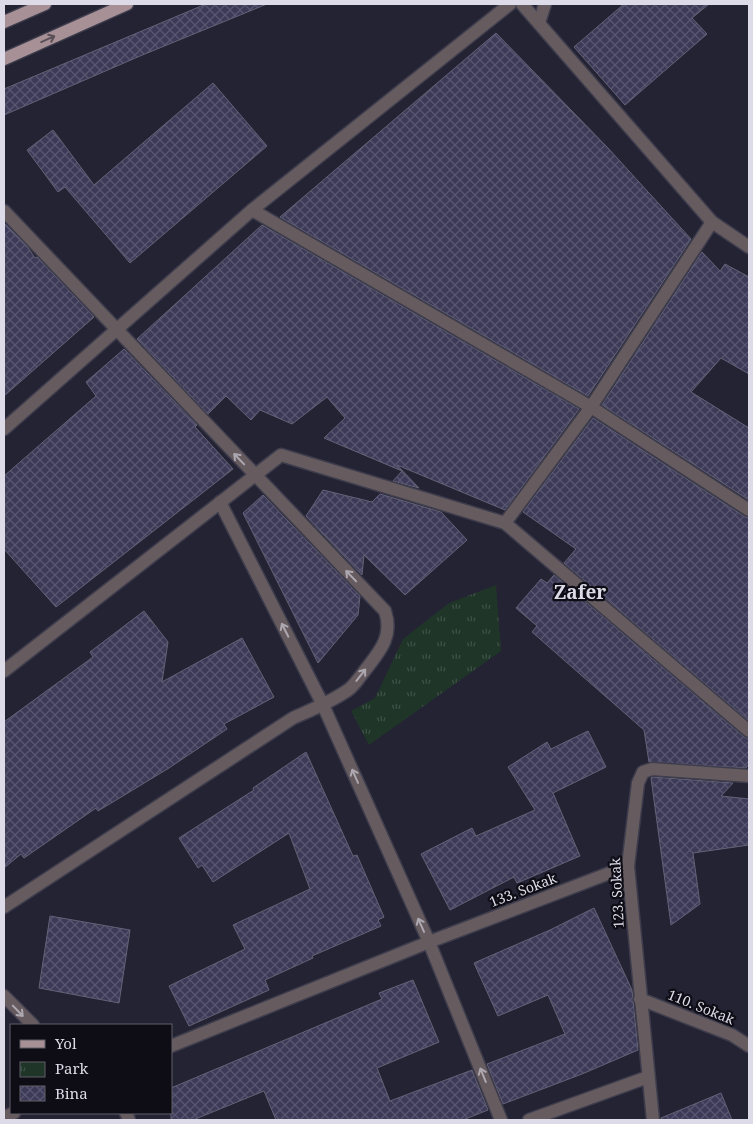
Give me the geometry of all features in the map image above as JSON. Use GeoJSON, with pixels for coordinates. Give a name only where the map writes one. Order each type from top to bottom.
{"type":"FeatureCollection","features":[{"type":"Feature","properties":{"kind":"main road"},"geometry":{"type":"LineString","coordinates":[[4,22],[45,4]]}},
{"type":"Feature","properties":{"kind":"main road"},"geometry":{"type":"LineString","coordinates":[[4,59],[127,4]]}},
{"type":"Feature","properties":{"kind":"street"},"geometry":{"type":"LineString","coordinates":[[4,429],[252,210],[510,4]]}},
{"type":"Feature","properties":{"kind":"street"},"geometry":{"type":"LineString","coordinates":[[522,4],[712,222],[749,247]]}},
{"type":"Feature","properties":{"kind":"street"},"geometry":{"type":"LineString","coordinates":[[539,23],[546,4]]}},
{"type":"Feature","properties":{"kind":"street"},"geometry":{"type":"LineString","coordinates":[[252,210],[591,407],[749,510]]}},
{"type":"Feature","properties":{"kind":"street"},"geometry":{"type":"LineString","coordinates":[[4,211],[385,611],[389,622],[383,647],[350,689],[323,705],[292,718],[4,908]]}},
{"type":"Feature","properties":{"kind":"street"},"geometry":{"type":"LineString","coordinates":[[506,523],[591,407],[712,222]]}},
{"type":"Feature","properties":{"kind":"street"},"geometry":{"type":"LineString","coordinates":[[4,672],[281,455],[506,523],[749,731]]}},
{"type":"Feature","properties":{"kind":"street"},"geometry":{"type":"LineString","coordinates":[[220,502],[323,705],[429,942],[501,1120]]}},
{"type":"Feature","properties":{"kind":"street","name":"123. Sokak"},"geometry":{"type":"LineString","coordinates":[[653,1120],[628,866],[638,783],[643,772],[652,769],[749,776]]}},
{"type":"Feature","properties":{"kind":"street","name":"133. Sokak"},"geometry":{"type":"LineString","coordinates":[[172,1046],[429,942],[628,866]]}},
{"type":"Feature","properties":{"kind":"street"},"geometry":{"type":"LineString","coordinates":[[4,996],[32,1024]]}},
{"type":"Feature","properties":{"kind":"street","name":"110. Sokak"},"geometry":{"type":"LineString","coordinates":[[640,999],[732,1035],[749,1046]]}},
{"type":"Feature","properties":{"kind":"street"},"geometry":{"type":"LineString","coordinates":[[529,1120],[648,1077]]}},
{"type":"Feature","properties":{"kind":"green space"},"geometry":{"type":"Polygon","coordinates":[[[496,585],[501,651],[369,745],[351,711],[375,698],[403,639],[449,603],[496,585]]]}},
{"type":"Feature","properties":{"kind":"building"},"geometry":{"type":"Polygon","coordinates":[[[206,4],[267,4],[4,115],[4,89],[206,4]]]}},
{"type":"Feature","properties":{"kind":"building"},"geometry":{"type":"Polygon","coordinates":[[[624,4],[709,4],[692,18],[707,34],[625,105],[574,47],[624,4]]]}},
{"type":"Feature","properties":{"kind":"building"},"geometry":{"type":"Polygon","coordinates":[[[496,33],[607,147],[691,239],[588,396],[280,217],[496,33]]]}},
{"type":"Feature","properties":{"kind":"building"},"geometry":{"type":"Polygon","coordinates":[[[213,83],[267,146],[130,263],[65,187],[58,192],[27,150],[53,130],[94,185],[213,83]]]}},
{"type":"Feature","properties":{"kind":"building"},"geometry":{"type":"Polygon","coordinates":[[[4,223],[27,246],[35,258],[37,257],[94,317],[4,396],[4,223]]]}},
{"type":"Feature","properties":{"kind":"building"},"geometry":{"type":"Polygon","coordinates":[[[262,225],[579,409],[505,510],[397,465],[419,488],[393,481],[402,471],[324,438],[345,418],[327,397],[292,424],[260,410],[251,420],[226,396],[208,414],[137,339],[262,225]]]}},
{"type":"Feature","properties":{"kind":"building"},"geometry":{"type":"Polygon","coordinates":[[[702,252],[720,271],[725,264],[749,277],[749,374],[721,358],[691,392],[749,428],[749,500],[602,405],[702,252]]]}},
{"type":"Feature","properties":{"kind":"building"},"geometry":{"type":"Polygon","coordinates":[[[124,349],[197,425],[195,427],[233,469],[56,607],[4,549],[4,476],[96,396],[86,382],[124,349]]]}},
{"type":"Feature","properties":{"kind":"building"},"geometry":{"type":"Polygon","coordinates":[[[593,418],[749,518],[749,721],[564,563],[576,549],[523,512],[593,418]]]}},
{"type":"Feature","properties":{"kind":"building"},"geometry":{"type":"Polygon","coordinates":[[[323,490],[372,502],[380,494],[441,512],[467,540],[405,595],[364,555],[362,575],[306,516],[323,490]]]}},
{"type":"Feature","properties":{"kind":"building"},"geometry":{"type":"Polygon","coordinates":[[[263,495],[360,596],[358,615],[318,663],[243,513],[263,495]]]}},
{"type":"Feature","properties":{"kind":"building"},"geometry":{"type":"Polygon","coordinates":[[[554,575],[744,737],[749,739],[749,764],[746,768],[649,762],[644,730],[532,632],[537,626],[516,608],[541,579],[547,583],[554,575]]]}},
{"type":"Feature","properties":{"kind":"building"},"geometry":{"type":"Polygon","coordinates":[[[144,611],[168,642],[162,682],[242,638],[274,697],[224,724],[227,729],[169,768],[98,811],[96,808],[24,858],[21,854],[4,868],[4,722],[93,657],[90,652],[144,611]]]}},
{"type":"Feature","properties":{"kind":"building"},"geometry":{"type":"Polygon","coordinates":[[[588,731],[606,767],[553,793],[580,856],[517,883],[514,877],[450,910],[421,854],[472,828],[476,836],[535,810],[508,767],[547,742],[551,749],[588,731]]]}},
{"type":"Feature","properties":{"kind":"building"},"geometry":{"type":"Polygon","coordinates":[[[306,752],[353,856],[357,855],[384,917],[378,920],[381,926],[312,956],[313,958],[265,980],[269,990],[189,1026],[169,986],[245,949],[233,925],[310,889],[289,833],[213,882],[202,865],[198,868],[179,838],[254,790],[253,788],[306,752]]]}},
{"type":"Feature","properties":{"kind":"building"},"geometry":{"type":"Polygon","coordinates":[[[651,778],[733,783],[721,796],[749,799],[749,845],[693,853],[700,904],[671,925],[651,778]]]}},
{"type":"Feature","properties":{"kind":"building"},"geometry":{"type":"Polygon","coordinates":[[[594,908],[632,990],[638,1050],[503,1104],[487,1064],[565,1034],[548,995],[498,1016],[474,963],[550,930],[594,908]]]}},
{"type":"Feature","properties":{"kind":"building"},"geometry":{"type":"Polygon","coordinates":[[[50,916],[130,930],[119,1003],[39,988],[50,916]]]}},
{"type":"Feature","properties":{"kind":"building"},"geometry":{"type":"Polygon","coordinates":[[[413,980],[439,1042],[377,1068],[390,1101],[472,1070],[488,1110],[463,1120],[276,1120],[264,1091],[193,1120],[171,1120],[172,1088],[382,999],[379,993],[413,980]]]}},
{"type":"Feature","properties":{"kind":"building"},"geometry":{"type":"Polygon","coordinates":[[[721,1093],[732,1120],[661,1120],[661,1118],[721,1093]]]}},
{"type":"Feature","properties":{"kind":"district","name":"Zafer"},"geometry":{"type":"Point","coordinates":[580,592]}}]}
